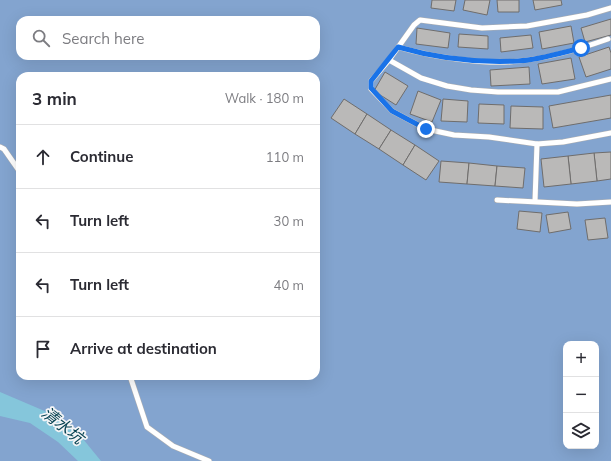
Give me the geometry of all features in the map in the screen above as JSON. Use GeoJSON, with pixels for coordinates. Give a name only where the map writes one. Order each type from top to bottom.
{"type":"FeatureCollection","features":[{"type":"Feature","properties":{"kind":"lane"},"geometry":{"type":"LineString","coordinates":[[611,8],[572,18],[527,26],[482,28],[420,20],[414,25],[389,60],[371,81],[371,88],[392,111],[426,129],[433,131],[454,135],[489,137],[537,144],[562,142],[611,133]]}},
{"type":"Feature","properties":{"kind":"lane"},"geometry":{"type":"LineString","coordinates":[[398,47],[415,52],[475,60],[519,61],[581,48],[608,39]]}},
{"type":"Feature","properties":{"kind":"lane"},"geometry":{"type":"LineString","coordinates":[[389,60],[421,78],[447,86],[471,90],[558,92],[611,79]]}},
{"type":"Feature","properties":{"kind":"lane"},"geometry":{"type":"LineString","coordinates":[[535,201],[537,144]]}},
{"type":"Feature","properties":{"kind":"lane"},"geometry":{"type":"LineString","coordinates":[[0,147],[4,149],[16,166]]}},
{"type":"Feature","properties":{"kind":"lane"},"geometry":{"type":"LineString","coordinates":[[497,200],[577,204],[611,202]]}},
{"type":"Feature","properties":{"kind":"lane"},"geometry":{"type":"LineString","coordinates":[[131,380],[147,427],[173,446],[209,461]]}},
{"type":"Feature","properties":{"kind":"shaded area"},"geometry":{"type":"Polygon","coordinates":[[[0,0],[611,0],[611,461],[0,461],[0,0]]]}},
{"type":"Feature","properties":{"kind":"water","name":"清水坑"},"geometry":{"type":"Polygon","coordinates":[[[0,392],[61,418],[83,439],[101,461],[78,461],[58,442],[30,423],[0,416],[0,392]]]}},
{"type":"Feature","properties":{"kind":"building"},"geometry":{"type":"Polygon","coordinates":[[[432,0],[456,0],[454,11],[431,8],[432,0]]]}},
{"type":"Feature","properties":{"kind":"building"},"geometry":{"type":"Polygon","coordinates":[[[465,0],[490,0],[487,15],[463,10],[465,0]]]}},
{"type":"Feature","properties":{"kind":"building"},"geometry":{"type":"Polygon","coordinates":[[[497,0],[519,0],[519,12],[498,12],[497,0]]]}},
{"type":"Feature","properties":{"kind":"building"},"geometry":{"type":"Polygon","coordinates":[[[533,0],[561,0],[562,5],[535,10],[533,0]]]}},
{"type":"Feature","properties":{"kind":"building"},"geometry":{"type":"Polygon","coordinates":[[[611,19],[611,35],[585,42],[581,28],[611,19]]]}},
{"type":"Feature","properties":{"kind":"building"},"geometry":{"type":"Polygon","coordinates":[[[571,26],[574,43],[542,49],[539,32],[571,26]]]}},
{"type":"Feature","properties":{"kind":"building"},"geometry":{"type":"Polygon","coordinates":[[[417,28],[450,33],[448,48],[416,44],[417,28]]]}},
{"type":"Feature","properties":{"kind":"building"},"geometry":{"type":"Polygon","coordinates":[[[459,34],[488,36],[488,49],[458,47],[459,34]]]}},
{"type":"Feature","properties":{"kind":"building"},"geometry":{"type":"Polygon","coordinates":[[[531,35],[533,48],[501,52],[500,38],[531,35]]]}},
{"type":"Feature","properties":{"kind":"building"},"geometry":{"type":"Polygon","coordinates":[[[609,47],[611,53],[611,69],[586,77],[579,57],[609,47]]]}},
{"type":"Feature","properties":{"kind":"building"},"geometry":{"type":"Polygon","coordinates":[[[571,58],[575,79],[542,84],[538,64],[571,58]]]}},
{"type":"Feature","properties":{"kind":"building"},"geometry":{"type":"Polygon","coordinates":[[[529,67],[530,84],[491,86],[490,70],[529,67]]]}},
{"type":"Feature","properties":{"kind":"building"},"geometry":{"type":"Polygon","coordinates":[[[385,72],[408,86],[396,105],[374,91],[385,72]]]}},
{"type":"Feature","properties":{"kind":"building"},"geometry":{"type":"Polygon","coordinates":[[[418,91],[441,100],[432,122],[410,114],[418,91]]]}},
{"type":"Feature","properties":{"kind":"building"},"geometry":{"type":"Polygon","coordinates":[[[611,95],[611,118],[553,128],[549,106],[611,95]]]}},
{"type":"Feature","properties":{"kind":"building"},"geometry":{"type":"Polygon","coordinates":[[[344,99],[367,114],[355,134],[331,118],[344,99]]]}},
{"type":"Feature","properties":{"kind":"building"},"geometry":{"type":"Polygon","coordinates":[[[443,99],[468,101],[467,122],[441,121],[443,99]]]}},
{"type":"Feature","properties":{"kind":"building"},"geometry":{"type":"Polygon","coordinates":[[[479,104],[504,105],[504,124],[478,123],[479,104]]]}},
{"type":"Feature","properties":{"kind":"building"},"geometry":{"type":"Polygon","coordinates":[[[511,106],[543,107],[543,129],[510,128],[511,106]]]}},
{"type":"Feature","properties":{"kind":"building"},"geometry":{"type":"Polygon","coordinates":[[[367,114],[391,130],[379,149],[355,134],[367,114]]]}},
{"type":"Feature","properties":{"kind":"building"},"geometry":{"type":"Polygon","coordinates":[[[391,130],[415,145],[403,165],[379,149],[391,130]]]}},
{"type":"Feature","properties":{"kind":"building"},"geometry":{"type":"Polygon","coordinates":[[[415,145],[439,161],[426,180],[403,165],[415,145]]]}},
{"type":"Feature","properties":{"kind":"building"},"geometry":{"type":"Polygon","coordinates":[[[611,152],[611,179],[597,181],[594,153],[611,152]]]}},
{"type":"Feature","properties":{"kind":"building"},"geometry":{"type":"Polygon","coordinates":[[[594,153],[597,181],[571,184],[568,156],[594,153]]]}},
{"type":"Feature","properties":{"kind":"building"},"geometry":{"type":"Polygon","coordinates":[[[568,156],[571,184],[544,187],[541,159],[568,156]]]}},
{"type":"Feature","properties":{"kind":"building"},"geometry":{"type":"Polygon","coordinates":[[[441,161],[469,163],[467,184],[439,182],[441,161]]]}},
{"type":"Feature","properties":{"kind":"building"},"geometry":{"type":"Polygon","coordinates":[[[469,163],[497,166],[495,186],[467,184],[469,163]]]}},
{"type":"Feature","properties":{"kind":"building"},"geometry":{"type":"Polygon","coordinates":[[[497,166],[525,168],[523,188],[495,186],[497,166]]]}},
{"type":"Feature","properties":{"kind":"building"},"geometry":{"type":"Polygon","coordinates":[[[519,211],[542,213],[540,232],[517,229],[519,211]]]}},
{"type":"Feature","properties":{"kind":"building"},"geometry":{"type":"Polygon","coordinates":[[[568,212],[571,229],[549,233],[546,215],[568,212]]]}},
{"type":"Feature","properties":{"kind":"building"},"geometry":{"type":"Polygon","coordinates":[[[605,218],[608,238],[588,240],[585,220],[605,218]]]}},
{"type":"Feature","properties":{"kind":"route"},"geometry":{"type":"LineString","coordinates":[[426,129],[392,111],[371,88],[371,81],[398,47],[415,52],[481,61],[519,61],[581,48]]}}]}
